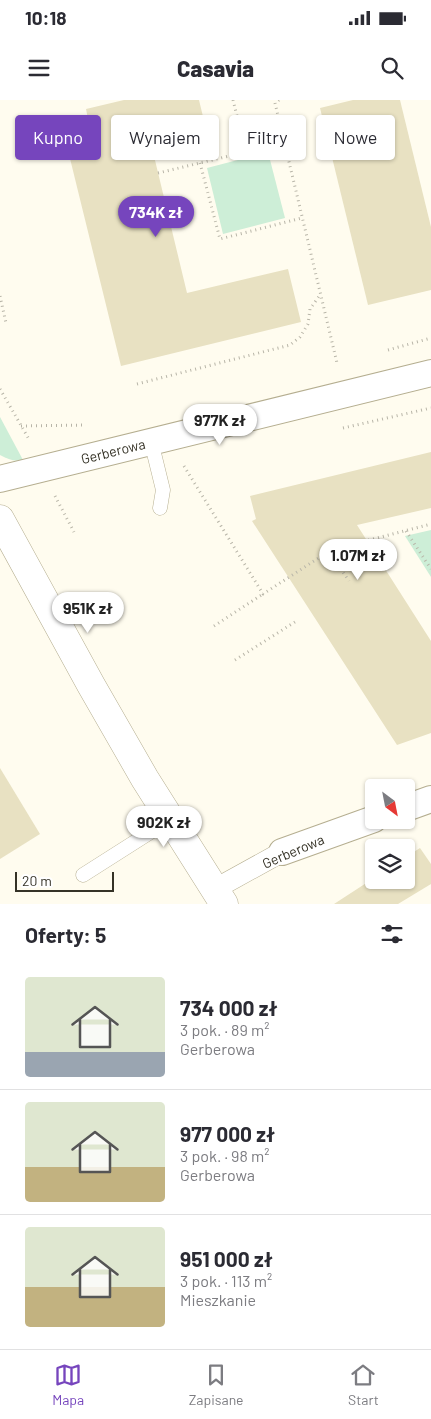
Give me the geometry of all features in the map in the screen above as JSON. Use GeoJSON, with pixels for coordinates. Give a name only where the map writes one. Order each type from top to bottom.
{"type":"FeatureCollection","features":[{"type":"Feature","properties":{"kind":"street","name":"Gerberowa"},"geometry":{"type":"LineString","coordinates":[[0,480],[151,441],[431,374]]}},
{"type":"Feature","properties":{"kind":"street"},"geometry":{"type":"LineString","coordinates":[[0,519],[145,779],[219,897]]}},
{"type":"Feature","properties":{"kind":"street"},"geometry":{"type":"LineString","coordinates":[[415,805],[431,799]]}},
{"type":"Feature","properties":{"kind":"street","name":"Gerberowa"},"geometry":{"type":"LineString","coordinates":[[219,897],[282,852],[365,823]]}},
{"type":"Feature","properties":{"kind":"lane"},"geometry":{"type":"LineString","coordinates":[[151,441],[163,490],[160,508]]}},
{"type":"Feature","properties":{"kind":"lane"},"geometry":{"type":"LineString","coordinates":[[83,875],[171,820]]}},
{"type":"Feature","properties":{"kind":"path"},"geometry":{"type":"LineString","coordinates":[[233,100],[237,115]]}},
{"type":"Feature","properties":{"kind":"path"},"geometry":{"type":"LineString","coordinates":[[278,100],[275,103],[278,115]]}},
{"type":"Feature","properties":{"kind":"path"},"geometry":{"type":"LineString","coordinates":[[158,173],[229,156]]}},
{"type":"Feature","properties":{"kind":"path"},"geometry":{"type":"LineString","coordinates":[[289,160],[337,363]]}},
{"type":"Feature","properties":{"kind":"path"},"geometry":{"type":"LineString","coordinates":[[200,163],[220,239],[302,218]]}},
{"type":"Feature","properties":{"kind":"path"},"geometry":{"type":"LineString","coordinates":[[137,384],[290,345],[300,337],[308,324],[310,310],[320,294]]}},
{"type":"Feature","properties":{"kind":"path"},"geometry":{"type":"LineString","coordinates":[[0,296],[6,324]]}},
{"type":"Feature","properties":{"kind":"path"},"geometry":{"type":"LineString","coordinates":[[0,389],[44,468]]}},
{"type":"Feature","properties":{"kind":"path"},"geometry":{"type":"LineString","coordinates":[[22,426],[91,425]]}},
{"type":"Feature","properties":{"kind":"path"},"geometry":{"type":"LineString","coordinates":[[183,465],[263,594]]}},
{"type":"Feature","properties":{"kind":"path"},"geometry":{"type":"LineString","coordinates":[[55,496],[74,532]]}},
{"type":"Feature","properties":{"kind":"path"},"geometry":{"type":"LineString","coordinates":[[214,626],[331,550],[431,524]]}},
{"type":"Feature","properties":{"kind":"path"},"geometry":{"type":"LineString","coordinates":[[406,531],[431,569]]}},
{"type":"Feature","properties":{"kind":"path"},"geometry":{"type":"LineString","coordinates":[[329,552],[349,581]]}},
{"type":"Feature","properties":{"kind":"path"},"geometry":{"type":"LineString","coordinates":[[235,660],[298,620]]}},
{"type":"Feature","properties":{"kind":"green space"},"geometry":{"type":"Polygon","coordinates":[[[238,160],[270,160],[285,218],[223,234],[207,168],[238,160]]]}},
{"type":"Feature","properties":{"kind":"green space"},"geometry":{"type":"Polygon","coordinates":[[[0,417],[23,460],[8,459],[0,455],[0,417]]]}},
{"type":"Feature","properties":{"kind":"green space"},"geometry":{"type":"Polygon","coordinates":[[[431,530],[431,577],[405,536],[431,530]]]}},
{"type":"Feature","properties":{"kind":"building"},"geometry":{"type":"Polygon","coordinates":[[[124,100],[199,100],[203,115],[111,115],[111,160],[155,160],[187,293],[288,269],[301,322],[121,366],[70,160],[101,160],[101,115],[87,115],[86,109],[124,100]]]}},
{"type":"Feature","properties":{"kind":"building"},"geometry":{"type":"Polygon","coordinates":[[[353,100],[400,100],[431,227],[431,290],[368,305],[333,160],[395,160],[395,115],[322,115],[320,108],[353,100]]]}},
{"type":"Feature","properties":{"kind":"building"},"geometry":{"type":"Polygon","coordinates":[[[431,452],[431,508],[357,525],[431,641],[431,733],[397,745],[252,521],[256,519],[250,496],[431,452]]]}},
{"type":"Feature","properties":{"kind":"building"},"geometry":{"type":"Polygon","coordinates":[[[0,768],[40,834],[0,859],[0,768]]]}},
{"type":"Feature","properties":{"kind":"building"},"geometry":{"type":"Polygon","coordinates":[[[420,848],[431,864],[431,884],[398,904],[334,904],[365,884],[365,889],[415,889],[415,851],[420,848]]]}}]}
